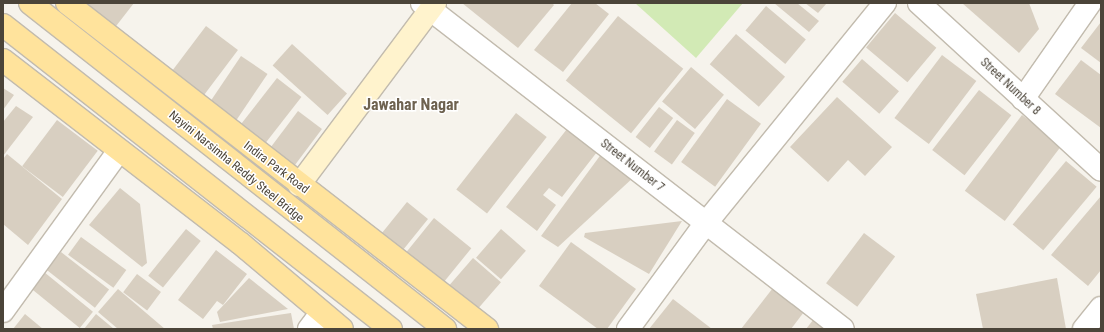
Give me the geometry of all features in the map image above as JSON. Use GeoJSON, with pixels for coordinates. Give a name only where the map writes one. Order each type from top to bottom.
{"type":"FeatureCollection","features":[{"type":"Feature","properties":{"kind":"main road","name":"Nayini Narsimha Reddy Steel Bridge"},"geometry":{"type":"LineString","coordinates":[[30,3],[445,329]]}},
{"type":"Feature","properties":{"kind":"main road","name":"Indira Park Road"},"geometry":{"type":"LineString","coordinates":[[67,3],[299,185],[487,329]]}},
{"type":"Feature","properties":{"kind":"main road"},"geometry":{"type":"LineString","coordinates":[[3,25],[391,329]]}},
{"type":"Feature","properties":{"kind":"main road"},"geometry":{"type":"LineString","coordinates":[[3,60],[118,152],[240,242],[315,321],[342,329]]}},
{"type":"Feature","properties":{"kind":"street"},"geometry":{"type":"LineString","coordinates":[[628,329],[706,223],[885,3]]}},
{"type":"Feature","properties":{"kind":"street","name":"Street Number 8"},"geometry":{"type":"LineString","coordinates":[[919,3],[1101,170]]}},
{"type":"Feature","properties":{"kind":"street"},"geometry":{"type":"LineString","coordinates":[[1023,99],[1090,3]]}},
{"type":"Feature","properties":{"kind":"street"},"geometry":{"type":"LineString","coordinates":[[299,185],[429,5]]}},
{"type":"Feature","properties":{"kind":"street","name":"Street Number 7"},"geometry":{"type":"LineString","coordinates":[[429,5],[843,329]]}},
{"type":"Feature","properties":{"kind":"street"},"geometry":{"type":"LineString","coordinates":[[3,311],[118,152]]}},
{"type":"Feature","properties":{"kind":"street"},"geometry":{"type":"LineString","coordinates":[[1084,329],[1101,308]]}},
{"type":"Feature","properties":{"kind":"green space"},"geometry":{"type":"Polygon","coordinates":[[[635,3],[743,3],[696,58],[635,3]]]}},
{"type":"Feature","properties":{"kind":"building"},"geometry":{"type":"Polygon","coordinates":[[[86,3],[134,3],[113,30],[84,6],[86,3]]]}},
{"type":"Feature","properties":{"kind":"building"},"geometry":{"type":"Polygon","coordinates":[[[462,3],[552,3],[554,5],[518,48],[462,3]]]}},
{"type":"Feature","properties":{"kind":"building"},"geometry":{"type":"Polygon","coordinates":[[[572,3],[595,3],[609,14],[563,72],[534,50],[572,3]]]}},
{"type":"Feature","properties":{"kind":"building"},"geometry":{"type":"Polygon","coordinates":[[[774,3],[797,3],[819,21],[809,32],[774,3]]]}},
{"type":"Feature","properties":{"kind":"building"},"geometry":{"type":"Polygon","coordinates":[[[805,3],[827,3],[818,13],[805,3]]]}},
{"type":"Feature","properties":{"kind":"building"},"geometry":{"type":"Polygon","coordinates":[[[962,3],[1029,3],[1039,29],[1019,53],[962,3]]]}},
{"type":"Feature","properties":{"kind":"building"},"geometry":{"type":"Polygon","coordinates":[[[766,6],[806,39],[785,64],[745,31],[766,6]]]}},
{"type":"Feature","properties":{"kind":"building"},"geometry":{"type":"Polygon","coordinates":[[[895,13],[936,48],[907,82],[866,47],[895,13]]]}},
{"type":"Feature","properties":{"kind":"building"},"geometry":{"type":"Polygon","coordinates":[[[618,16],[683,69],[631,133],[566,81],[618,16]]]}},
{"type":"Feature","properties":{"kind":"building"},"geometry":{"type":"Polygon","coordinates":[[[1101,22],[1101,63],[1081,48],[1101,22]]]}},
{"type":"Feature","properties":{"kind":"building"},"geometry":{"type":"Polygon","coordinates":[[[206,26],[238,50],[201,100],[169,76],[206,26]]]}},
{"type":"Feature","properties":{"kind":"building"},"geometry":{"type":"Polygon","coordinates":[[[736,34],[785,77],[759,107],[710,64],[736,34]]]}},
{"type":"Feature","properties":{"kind":"building"},"geometry":{"type":"Polygon","coordinates":[[[292,44],[347,94],[328,115],[273,66],[292,44]]]}},
{"type":"Feature","properties":{"kind":"building"},"geometry":{"type":"Polygon","coordinates":[[[942,55],[976,81],[929,144],[894,118],[942,55]]]}},
{"type":"Feature","properties":{"kind":"building"},"geometry":{"type":"Polygon","coordinates":[[[241,56],[268,74],[234,124],[207,106],[241,56]]]}},
{"type":"Feature","properties":{"kind":"building"},"geometry":{"type":"Polygon","coordinates":[[[862,59],[899,91],[879,114],[842,82],[862,59]]]}},
{"type":"Feature","properties":{"kind":"building"},"geometry":{"type":"Polygon","coordinates":[[[1081,60],[1101,75],[1101,128],[1055,94],[1081,60]]]}},
{"type":"Feature","properties":{"kind":"building"},"geometry":{"type":"Polygon","coordinates":[[[691,67],[724,95],[695,129],[662,101],[691,67]]]}},
{"type":"Feature","properties":{"kind":"building"},"geometry":{"type":"Polygon","coordinates":[[[277,78],[301,97],[261,148],[237,129],[277,78]]]}},
{"type":"Feature","properties":{"kind":"building"},"geometry":{"type":"Polygon","coordinates":[[[3,88],[14,95],[3,110],[3,88]]]}},
{"type":"Feature","properties":{"kind":"building"},"geometry":{"type":"Polygon","coordinates":[[[979,90],[1011,115],[965,175],[932,150],[979,90]]]}},
{"type":"Feature","properties":{"kind":"building"},"geometry":{"type":"Polygon","coordinates":[[[837,97],[892,147],[865,176],[848,160],[828,182],[790,147],[837,97]]]}},
{"type":"Feature","properties":{"kind":"building"},"geometry":{"type":"Polygon","coordinates":[[[727,99],[761,124],[715,187],[681,162],[727,99]]]}},
{"type":"Feature","properties":{"kind":"building"},"geometry":{"type":"Polygon","coordinates":[[[16,106],[33,117],[3,156],[3,122],[16,106]]]}},
{"type":"Feature","properties":{"kind":"building"},"geometry":{"type":"Polygon","coordinates":[[[659,107],[673,118],[650,148],[636,137],[659,107]]]}},
{"type":"Feature","properties":{"kind":"building"},"geometry":{"type":"Polygon","coordinates":[[[298,111],[322,129],[289,172],[266,154],[298,111]]]}},
{"type":"Feature","properties":{"kind":"building"},"geometry":{"type":"Polygon","coordinates":[[[516,113],[547,137],[487,213],[456,189],[516,113]]]}},
{"type":"Feature","properties":{"kind":"building"},"geometry":{"type":"Polygon","coordinates":[[[1022,115],[1062,145],[1005,221],[965,191],[1022,115]]]}},
{"type":"Feature","properties":{"kind":"building"},"geometry":{"type":"Polygon","coordinates":[[[57,120],[98,151],[63,197],[22,166],[57,120]]]}},
{"type":"Feature","properties":{"kind":"building"},"geometry":{"type":"Polygon","coordinates":[[[677,120],[695,133],[672,164],[654,152],[677,120]]]}},
{"type":"Feature","properties":{"kind":"building"},"geometry":{"type":"Polygon","coordinates":[[[567,129],[597,152],[562,197],[549,188],[543,195],[556,205],[537,231],[506,207],[567,129]]]}},
{"type":"Feature","properties":{"kind":"building"},"geometry":{"type":"Polygon","coordinates":[[[602,153],[635,176],[558,247],[541,236],[602,153]]]}},
{"type":"Feature","properties":{"kind":"building"},"geometry":{"type":"Polygon","coordinates":[[[7,154],[62,199],[28,245],[3,224],[3,159],[7,154]]]}},
{"type":"Feature","properties":{"kind":"building"},"geometry":{"type":"Polygon","coordinates":[[[1066,161],[1097,187],[1043,250],[1013,225],[1066,161]]]}},
{"type":"Feature","properties":{"kind":"building"},"geometry":{"type":"Polygon","coordinates":[[[120,188],[140,204],[147,263],[142,267],[89,225],[120,188]]]}},
{"type":"Feature","properties":{"kind":"building"},"geometry":{"type":"Polygon","coordinates":[[[1101,196],[1101,270],[1088,286],[1051,255],[1101,196]]]}},
{"type":"Feature","properties":{"kind":"building"},"geometry":{"type":"Polygon","coordinates":[[[407,202],[428,219],[401,252],[380,235],[407,202]]]}},
{"type":"Feature","properties":{"kind":"building"},"geometry":{"type":"Polygon","coordinates":[[[434,218],[471,248],[440,287],[403,257],[434,218]]]}},
{"type":"Feature","properties":{"kind":"building"},"geometry":{"type":"Polygon","coordinates":[[[682,221],[649,274],[584,237],[585,233],[682,221]]]}},
{"type":"Feature","properties":{"kind":"building"},"geometry":{"type":"Polygon","coordinates":[[[186,229],[201,241],[163,288],[148,276],[186,229]]]}},
{"type":"Feature","properties":{"kind":"building"},"geometry":{"type":"Polygon","coordinates":[[[501,229],[526,251],[501,279],[476,258],[501,229]]]}},
{"type":"Feature","properties":{"kind":"building"},"geometry":{"type":"Polygon","coordinates":[[[864,233],[895,256],[857,307],[826,283],[864,233]]]}},
{"type":"Feature","properties":{"kind":"building"},"geometry":{"type":"Polygon","coordinates":[[[81,237],[126,270],[113,288],[68,255],[81,237]]]}},
{"type":"Feature","properties":{"kind":"building"},"geometry":{"type":"Polygon","coordinates":[[[571,242],[636,289],[607,329],[598,329],[539,286],[571,242]]]}},
{"type":"Feature","properties":{"kind":"building"},"geometry":{"type":"Polygon","coordinates":[[[216,250],[247,274],[223,305],[217,301],[203,319],[178,300],[216,250]]]}},
{"type":"Feature","properties":{"kind":"building"},"geometry":{"type":"Polygon","coordinates":[[[61,252],[109,290],[95,308],[47,270],[61,252]]]}},
{"type":"Feature","properties":{"kind":"building"},"geometry":{"type":"Polygon","coordinates":[[[473,258],[501,282],[472,315],[444,291],[473,258]]]}},
{"type":"Feature","properties":{"kind":"building"},"geometry":{"type":"Polygon","coordinates":[[[44,272],[93,312],[80,328],[31,288],[44,272]]]}},
{"type":"Feature","properties":{"kind":"building"},"geometry":{"type":"Polygon","coordinates":[[[137,274],[161,292],[147,310],[123,292],[137,274]]]}},
{"type":"Feature","properties":{"kind":"building"},"geometry":{"type":"Polygon","coordinates":[[[249,278],[288,309],[220,322],[217,312],[249,278]]]}},
{"type":"Feature","properties":{"kind":"building"},"geometry":{"type":"Polygon","coordinates":[[[1057,278],[1066,329],[983,329],[976,294],[1057,278]]]}},
{"type":"Feature","properties":{"kind":"building"},"geometry":{"type":"Polygon","coordinates":[[[776,284],[807,308],[791,329],[741,329],[776,284]]]}},
{"type":"Feature","properties":{"kind":"building"},"geometry":{"type":"Polygon","coordinates":[[[118,289],[165,329],[118,329],[98,312],[118,289]]]}},
{"type":"Feature","properties":{"kind":"building"},"geometry":{"type":"Polygon","coordinates":[[[673,299],[712,329],[649,329],[673,299]]]}},
{"type":"Feature","properties":{"kind":"building"},"geometry":{"type":"Polygon","coordinates":[[[291,313],[294,329],[213,329],[212,325],[291,313]]]}},
{"type":"Feature","properties":{"kind":"building"},"geometry":{"type":"Polygon","coordinates":[[[25,314],[43,329],[13,329],[25,314]]]}},
{"type":"Feature","properties":{"kind":"building"},"geometry":{"type":"Polygon","coordinates":[[[96,314],[114,329],[84,329],[96,314]]]}},
{"type":"Feature","properties":{"kind":"building"},"geometry":{"type":"Polygon","coordinates":[[[817,315],[834,329],[806,329],[817,315]]]}},
{"type":"Feature","properties":{"kind":"district","name":"Jawahar Nagar"},"geometry":{"type":"Point","coordinates":[411,105]}}]}
